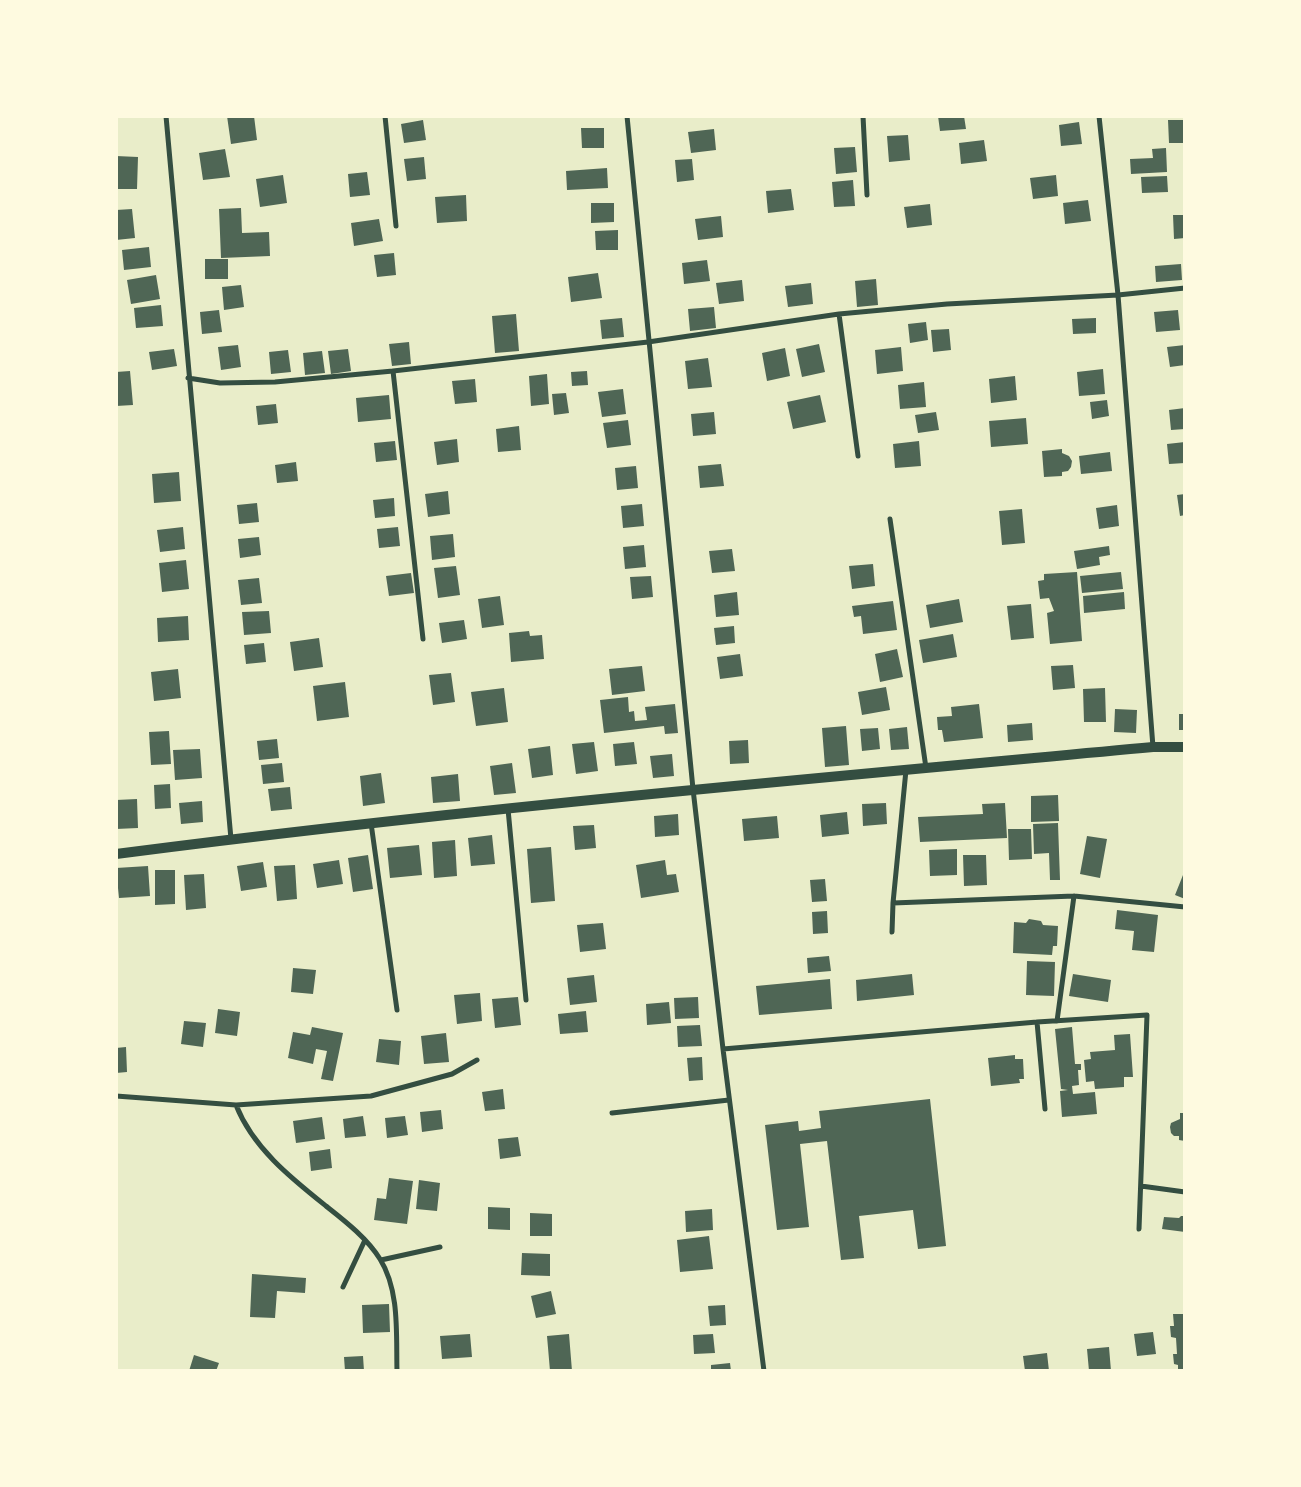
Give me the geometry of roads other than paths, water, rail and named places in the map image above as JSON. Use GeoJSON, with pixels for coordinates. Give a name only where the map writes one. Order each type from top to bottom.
{"type":"FeatureCollection","features":[{"type":"Feature","properties":{"kind":"main road"},"geometry":{"type":"LineString","coordinates":[[116,854],[231,839],[693,789],[1153,746],[1185,747]]}},
{"type":"Feature","properties":{"kind":"street"},"geometry":{"type":"LineString","coordinates":[[166,116],[188,378],[231,839]]}},
{"type":"Feature","properties":{"kind":"street"},"geometry":{"type":"LineString","coordinates":[[385,116],[396,226]]}},
{"type":"Feature","properties":{"kind":"street"},"geometry":{"type":"LineString","coordinates":[[626,116],[693,789],[722,1049],[764,1371]]}},
{"type":"Feature","properties":{"kind":"street"},"geometry":{"type":"LineString","coordinates":[[863,116],[867,196]]}},
{"type":"Feature","properties":{"kind":"street"},"geometry":{"type":"LineString","coordinates":[[1099,116],[1118,295],[1153,746]]}},
{"type":"Feature","properties":{"kind":"street"},"geometry":{"type":"LineString","coordinates":[[188,378],[220,383],[275,382],[393,371],[648,342],[839,314],[947,304],[1118,295],[1185,288]]}},
{"type":"Feature","properties":{"kind":"street"},"geometry":{"type":"LineString","coordinates":[[839,314],[858,456]]}},
{"type":"Feature","properties":{"kind":"street"},"geometry":{"type":"LineString","coordinates":[[393,371],[423,639]]}},
{"type":"Feature","properties":{"kind":"street"},"geometry":{"type":"LineString","coordinates":[[890,519],[926,768]]}},
{"type":"Feature","properties":{"kind":"street"},"geometry":{"type":"LineString","coordinates":[[892,932],[893,903],[906,770]]}},
{"type":"Feature","properties":{"kind":"street"},"geometry":{"type":"LineString","coordinates":[[508,808],[526,1000]]}},
{"type":"Feature","properties":{"kind":"street"},"geometry":{"type":"LineString","coordinates":[[371,824],[397,1010]]}},
{"type":"Feature","properties":{"kind":"street"},"geometry":{"type":"LineString","coordinates":[[893,903],[1074,896],[1185,907]]}},
{"type":"Feature","properties":{"kind":"street"},"geometry":{"type":"LineString","coordinates":[[1057,1021],[1074,896]]}},
{"type":"Feature","properties":{"kind":"street"},"geometry":{"type":"LineString","coordinates":[[722,1049],[1037,1022],[1147,1015],[1139,1229]]}},
{"type":"Feature","properties":{"kind":"street"},"geometry":{"type":"LineString","coordinates":[[1037,1022],[1045,1109]]}},
{"type":"Feature","properties":{"kind":"street"},"geometry":{"type":"LineString","coordinates":[[116,1096],[236,1105],[371,1096],[452,1074],[478,1060]]}},
{"type":"Feature","properties":{"kind":"street"},"geometry":{"type":"LineString","coordinates":[[612,1113],[729,1100]]}},
{"type":"Feature","properties":{"kind":"street"},"geometry":{"type":"LineString","coordinates":[[236,1105],[243,1123],[262,1149],[300,1185],[345,1221],[365,1240],[381,1260],[390,1281],[395,1307],[397,1371]]}},
{"type":"Feature","properties":{"kind":"street"},"geometry":{"type":"LineString","coordinates":[[1141,1186],[1185,1192]]}},
{"type":"Feature","properties":{"kind":"street"},"geometry":{"type":"LineString","coordinates":[[343,1287],[365,1240]]}},
{"type":"Feature","properties":{"kind":"street"},"geometry":{"type":"LineString","coordinates":[[381,1260],[440,1247]]}}]}
